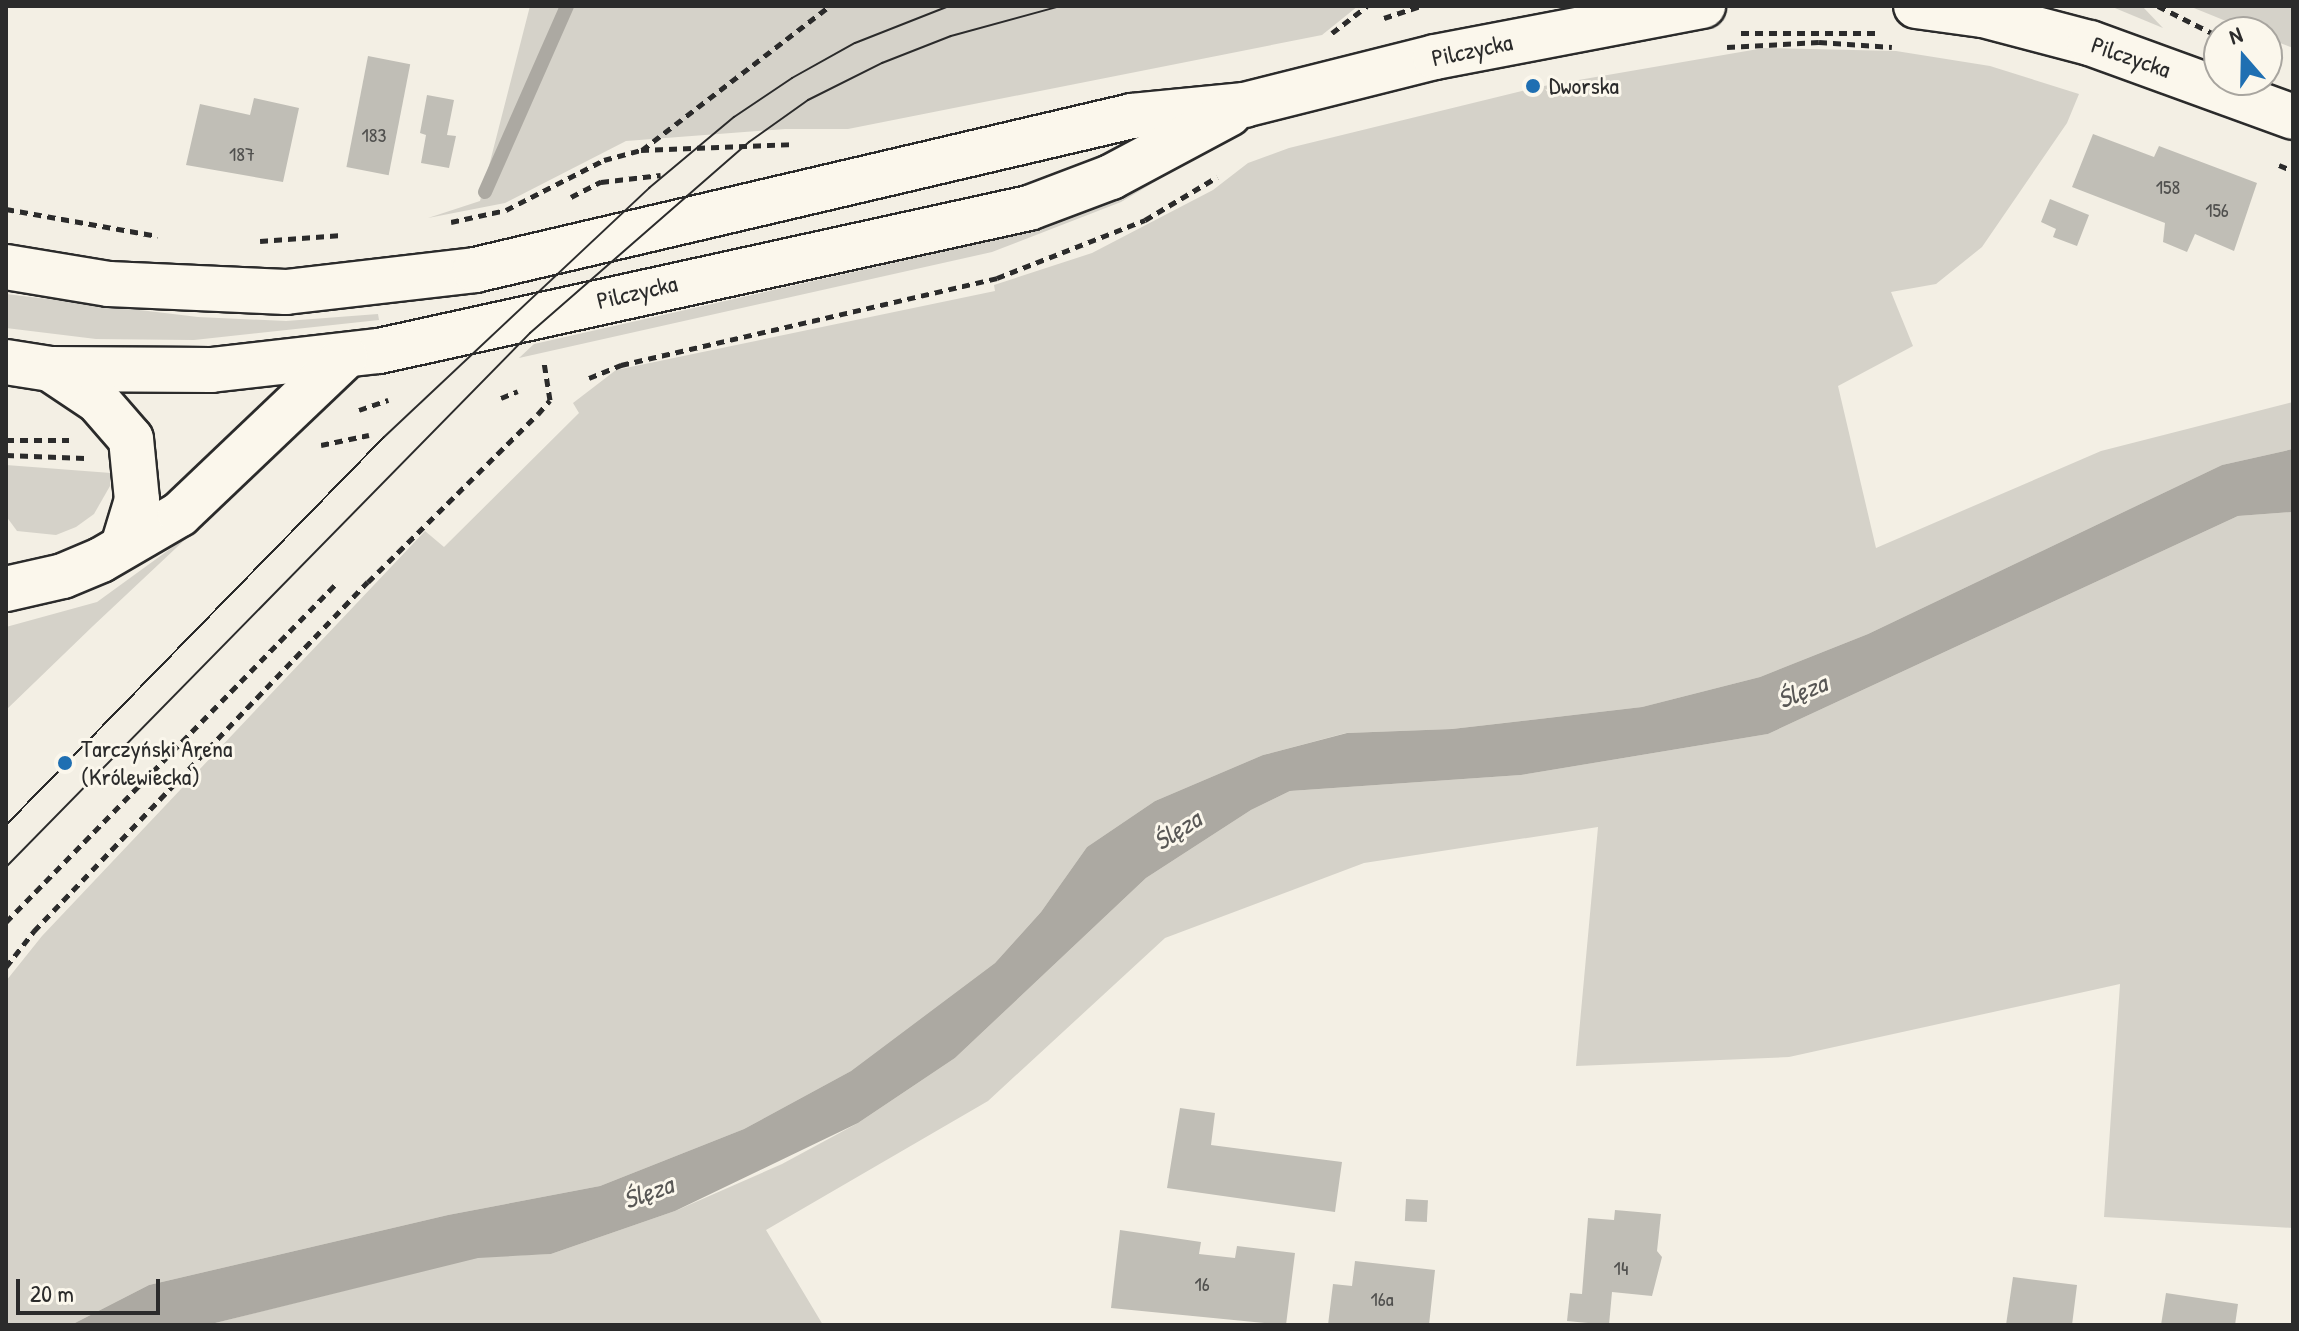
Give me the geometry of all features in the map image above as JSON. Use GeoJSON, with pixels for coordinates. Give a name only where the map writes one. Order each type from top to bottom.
{"type":"FeatureCollection","features":[{"type":"Feature","properties":{"kind":"street","name":"Pilczycka"},"geometry":{"type":"LineString","coordinates":[[1900,20],[2031,16],[2293,117]]}},
{"type":"Feature","properties":{"kind":"street","name":"Pilczycka"},"geometry":{"type":"LineString","coordinates":[[6,267],[109,284],[198,291],[353,287],[475,270],[1132,116],[1244,105],[1435,57],[1714,20]]}},
{"type":"Feature","properties":{"kind":"street","name":"Pilczycka"},"geometry":{"type":"LineString","coordinates":[[6,362],[50,369],[211,370],[345,357],[1029,208],[1111,177],[1244,105]]}},
{"type":"Feature","properties":{"kind":"street"},"geometry":{"type":"LineString","coordinates":[[6,589],[63,576],[180,514],[345,357]]}},
{"type":"Feature","properties":{"kind":"street"},"geometry":{"type":"LineString","coordinates":[[50,369],[98,401],[131,439],[137,500],[123,546]]}},
{"type":"Feature","properties":{"kind":"path"},"geometry":{"type":"LineString","coordinates":[[434,225],[506,210],[604,160],[641,150],[830,6]]}},
{"type":"Feature","properties":{"kind":"path"},"geometry":{"type":"LineString","coordinates":[[2158,6],[2203,28]]}},
{"type":"Feature","properties":{"kind":"path"},"geometry":{"type":"LineString","coordinates":[[1714,20],[1900,20]]}},
{"type":"Feature","properties":{"kind":"path"},"geometry":{"type":"LineString","coordinates":[[1722,48],[1805,42],[1896,47]]}},
{"type":"Feature","properties":{"kind":"path"},"geometry":{"type":"LineString","coordinates":[[589,378],[621,365],[997,278],[1145,220],[1220,175]]}},
{"type":"Feature","properties":{"kind":"path"},"geometry":{"type":"LineString","coordinates":[[561,203],[601,182],[638,178]]}},
{"type":"Feature","properties":{"kind":"path"},"geometry":{"type":"LineString","coordinates":[[6,209],[169,237]]}},
{"type":"Feature","properties":{"kind":"path"},"geometry":{"type":"LineString","coordinates":[[249,240],[356,234]]}},
{"type":"Feature","properties":{"kind":"path"},"geometry":{"type":"LineString","coordinates":[[6,967],[34,931],[336,616],[538,414],[550,400],[544,362]]}},
{"type":"Feature","properties":{"kind":"path"},"geometry":{"type":"LineString","coordinates":[[501,398],[518,391]]}},
{"type":"Feature","properties":{"kind":"path"},"geometry":{"type":"LineString","coordinates":[[6,440],[74,439]]}},
{"type":"Feature","properties":{"kind":"path"},"geometry":{"type":"LineString","coordinates":[[6,455],[98,459]]}},
{"type":"Feature","properties":{"kind":"path"},"geometry":{"type":"LineString","coordinates":[[6,922],[338,582]]}},
{"type":"Feature","properties":{"kind":"shaded area"},"geometry":{"type":"Polygon","coordinates":[[[530,6],[1358,6],[1322,35],[848,129],[785,129],[626,141],[505,203],[428,218],[480,201],[530,6]]]}},
{"type":"Feature","properties":{"kind":"shaded area"},"geometry":{"type":"Polygon","coordinates":[[[2110,6],[2142,6],[2163,28],[2110,6]]]}},
{"type":"Feature","properties":{"kind":"shaded area"},"geometry":{"type":"Polygon","coordinates":[[[2189,6],[2293,6],[2293,48],[2283,44],[2283,16],[2214,16],[2189,6]]]}},
{"type":"Feature","properties":{"kind":"shaded area"},"geometry":{"type":"Polygon","coordinates":[[[1764,48],[1896,51],[1990,66],[2079,94],[2067,123],[1982,247],[1936,284],[1891,292],[1913,346],[1838,386],[1876,548],[2101,451],[2293,402],[2293,449],[2222,465],[1868,634],[1760,677],[1642,707],[1452,729],[1346,733],[1263,755],[1155,801],[1087,847],[1041,912],[995,963],[851,1071],[744,1129],[600,1186],[448,1215],[149,1285],[71,1325],[6,1325],[6,981],[42,936],[425,531],[444,547],[579,413],[573,403],[616,370],[995,291],[994,285],[1092,253],[1213,190],[1248,163],[1289,148],[1538,87],[1764,48]]]}},
{"type":"Feature","properties":{"kind":"shaded area"},"geometry":{"type":"Polygon","coordinates":[[[1225,140],[1121,202],[992,252],[519,358],[534,344],[991,241],[1225,140]]]}},
{"type":"Feature","properties":{"kind":"shaded area"},"geometry":{"type":"Polygon","coordinates":[[[6,294],[198,317],[286,321],[378,314],[379,320],[194,340],[96,339],[6,328],[6,294]]]}},
{"type":"Feature","properties":{"kind":"shaded area"},"geometry":{"type":"Polygon","coordinates":[[[6,465],[111,473],[110,486],[94,514],[76,527],[56,535],[17,531],[6,516],[6,465]]]}},
{"type":"Feature","properties":{"kind":"shaded area"},"geometry":{"type":"Polygon","coordinates":[[[2293,512],[2293,1228],[2104,1217],[2120,984],[1789,1057],[1576,1066],[1598,827],[1364,863],[1165,938],[988,1101],[766,1230],[823,1325],[207,1325],[478,1257],[551,1254],[675,1211],[782,1164],[858,1123],[955,1058],[1146,878],[1251,810],[1290,791],[1521,775],[1768,734],[2238,516],[2293,512]]]}},
{"type":"Feature","properties":{"kind":"shaded area"},"geometry":{"type":"Polygon","coordinates":[[[192,533],[6,710],[6,627],[97,602],[192,533]]]}},
{"type":"Feature","properties":{"kind":"water","name":"Ślęza"},"geometry":{"type":"Polygon","coordinates":[[[2293,449],[2293,512],[2238,516],[1768,734],[1521,775],[1290,791],[1251,810],[1146,878],[955,1058],[858,1123],[675,1211],[551,1254],[478,1258],[207,1325],[71,1325],[149,1285],[448,1215],[600,1186],[744,1129],[851,1071],[995,963],[1041,912],[1087,847],[1155,801],[1263,755],[1347,733],[1452,729],[1642,707],[1760,677],[1868,634],[2222,465],[2293,449]]]}},
{"type":"Feature","properties":{"kind":"building"},"geometry":{"type":"Polygon","coordinates":[[[368,56],[410,64],[389,175],[346,167],[368,56]]]}},
{"type":"Feature","properties":{"kind":"building"},"geometry":{"type":"Polygon","coordinates":[[[427,95],[454,100],[447,135],[456,136],[449,168],[421,163],[426,135],[420,133],[427,95]]]}},
{"type":"Feature","properties":{"kind":"building"},"geometry":{"type":"Polygon","coordinates":[[[254,98],[299,108],[283,182],[186,165],[200,104],[250,115],[254,98]]]}},
{"type":"Feature","properties":{"kind":"building"},"geometry":{"type":"Polygon","coordinates":[[[2093,134],[2154,157],[2159,146],[2257,183],[2234,251],[2195,234],[2187,252],[2163,242],[2165,223],[2072,187],[2093,134]]]}},
{"type":"Feature","properties":{"kind":"building"},"geometry":{"type":"Polygon","coordinates":[[[2050,199],[2089,215],[2077,246],[2053,237],[2056,229],[2041,222],[2050,199]]]}},
{"type":"Feature","properties":{"kind":"building"},"geometry":{"type":"Polygon","coordinates":[[[1180,1108],[1215,1113],[1211,1145],[1342,1162],[1335,1212],[1167,1188],[1180,1108]]]}},
{"type":"Feature","properties":{"kind":"building"},"geometry":{"type":"Polygon","coordinates":[[[1406,1199],[1428,1200],[1427,1222],[1405,1221],[1406,1199]]]}},
{"type":"Feature","properties":{"kind":"building"},"geometry":{"type":"Polygon","coordinates":[[[1615,1210],[1661,1214],[1657,1251],[1662,1257],[1652,1296],[1612,1292],[1609,1325],[1567,1321],[1570,1293],[1582,1294],[1588,1218],[1614,1220],[1615,1210]]]}},
{"type":"Feature","properties":{"kind":"building"},"geometry":{"type":"Polygon","coordinates":[[[1120,1230],[1201,1242],[1199,1254],[1235,1258],[1237,1246],[1295,1253],[1286,1325],[1111,1308],[1120,1230]]]}},
{"type":"Feature","properties":{"kind":"building"},"geometry":{"type":"Polygon","coordinates":[[[1355,1261],[1435,1270],[1429,1325],[1328,1325],[1333,1284],[1352,1286],[1355,1261]]]}},
{"type":"Feature","properties":{"kind":"building"},"geometry":{"type":"Polygon","coordinates":[[[2013,1277],[2077,1285],[2072,1325],[2006,1325],[2013,1277]]]}},
{"type":"Feature","properties":{"kind":"building"},"geometry":{"type":"Polygon","coordinates":[[[2166,1293],[2238,1304],[2235,1325],[2161,1325],[2166,1293]]]}},
{"type":"Feature","properties":{"kind":"waterway"},"geometry":{"type":"LineString","coordinates":[[485,192],[567,6]]}},
{"type":"Feature","properties":{"kind":"tram line"},"geometry":{"type":"LineString","coordinates":[[6,825],[384,437],[649,188],[734,117],[792,78],[855,43],[949,6]]}},
{"type":"Feature","properties":{"kind":"tram line"},"geometry":{"type":"LineString","coordinates":[[6,867],[530,333],[749,142],[808,100],[882,63],[951,36],[1061,6]]}},
{"type":"Feature","properties":{"kind":"place","name":"Dworska"},"geometry":{"type":"Point","coordinates":[1533,86]}},
{"type":"Feature","properties":{"kind":"place","name":"Tarczyński Arena (Królewiecka)"},"geometry":{"type":"Point","coordinates":[65,763]}}]}
